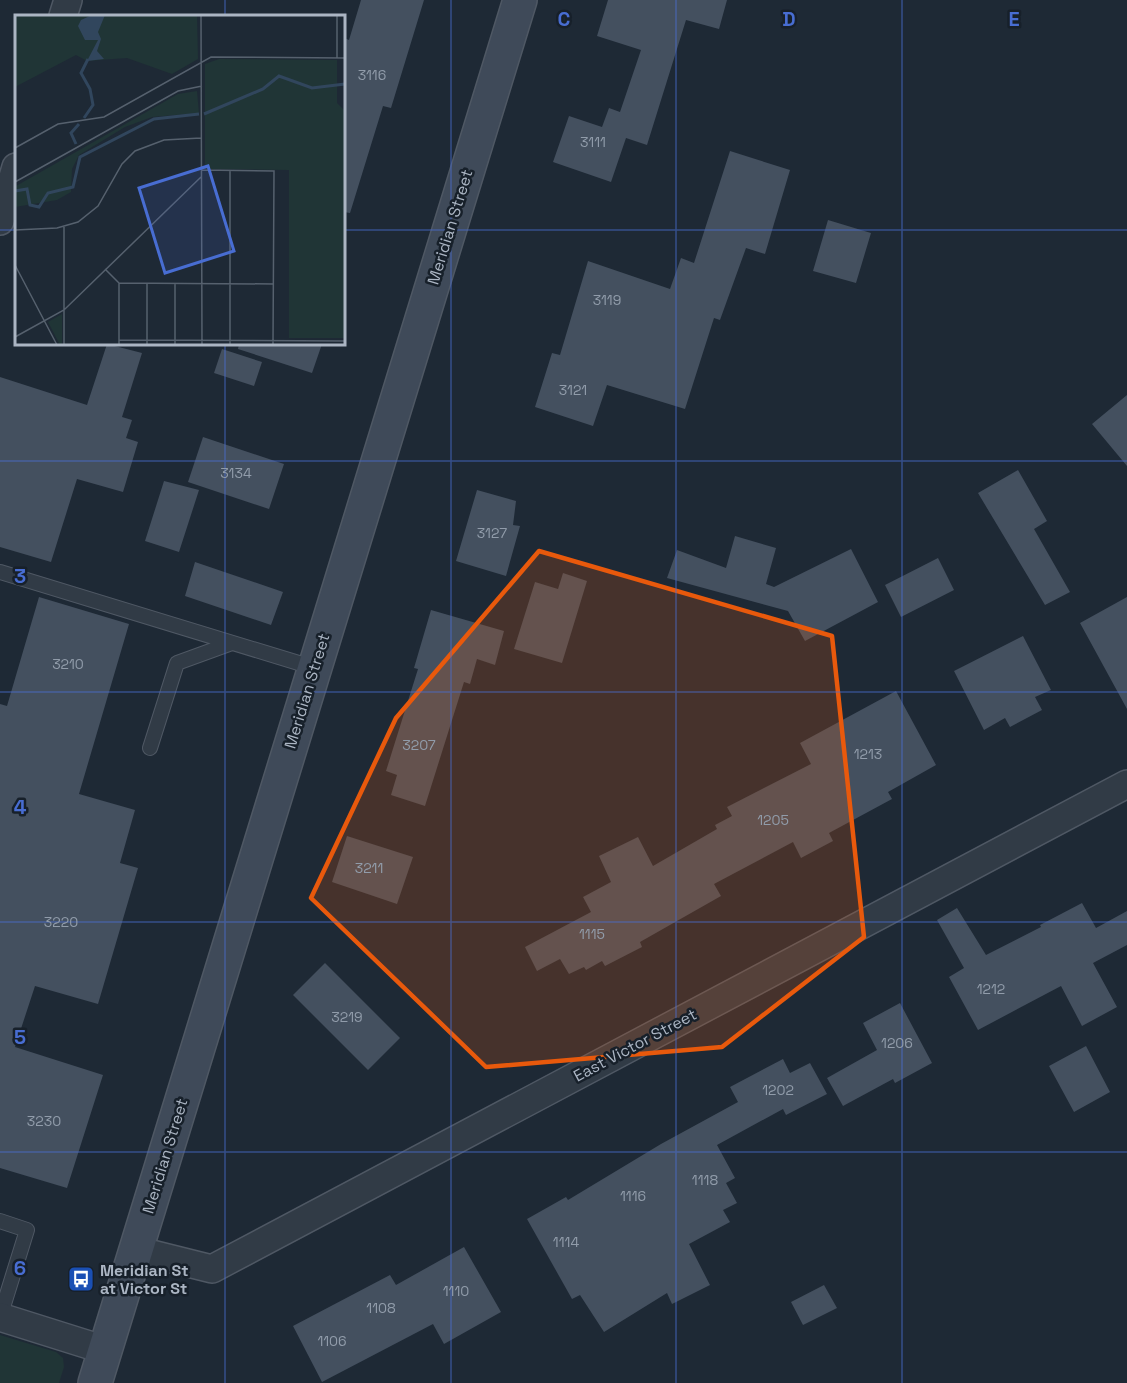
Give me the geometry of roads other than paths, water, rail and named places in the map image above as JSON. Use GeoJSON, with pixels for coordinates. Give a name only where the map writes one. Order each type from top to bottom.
{"type":"FeatureCollection","features":[{"type":"Feature","properties":{"kind":"main road","name":"Meridian Street"},"geometry":{"type":"LineString","coordinates":[[95,1383],[520,0]]}},
{"type":"Feature","properties":{"kind":"street"},"geometry":{"type":"LineString","coordinates":[[63,15],[68,0]]}},
{"type":"Feature","properties":{"kind":"street"},"geometry":{"type":"LineString","coordinates":[[0,221],[15,170]]}},
{"type":"Feature","properties":{"kind":"street","name":"East Victor Street"},"geometry":{"type":"LineString","coordinates":[[136,1250],[212,1269],[1127,784]]}},
{"type":"Feature","properties":{"kind":"street"},"geometry":{"type":"LineString","coordinates":[[0,1317],[105,1350]]}},
{"type":"Feature","properties":{"kind":"lane"},"geometry":{"type":"LineString","coordinates":[[0,572],[315,668]]}},
{"type":"Feature","properties":{"kind":"lane"},"geometry":{"type":"LineString","coordinates":[[150,748],[177,663],[232,643]]}},
{"type":"Feature","properties":{"kind":"lane"},"geometry":{"type":"LineString","coordinates":[[0,1221],[27,1230],[0,1317]]}},
{"type":"Feature","properties":{"kind":"place","name":"Meridian St at Victor St"},"geometry":{"type":"Point","coordinates":[81,1279]}}]}
